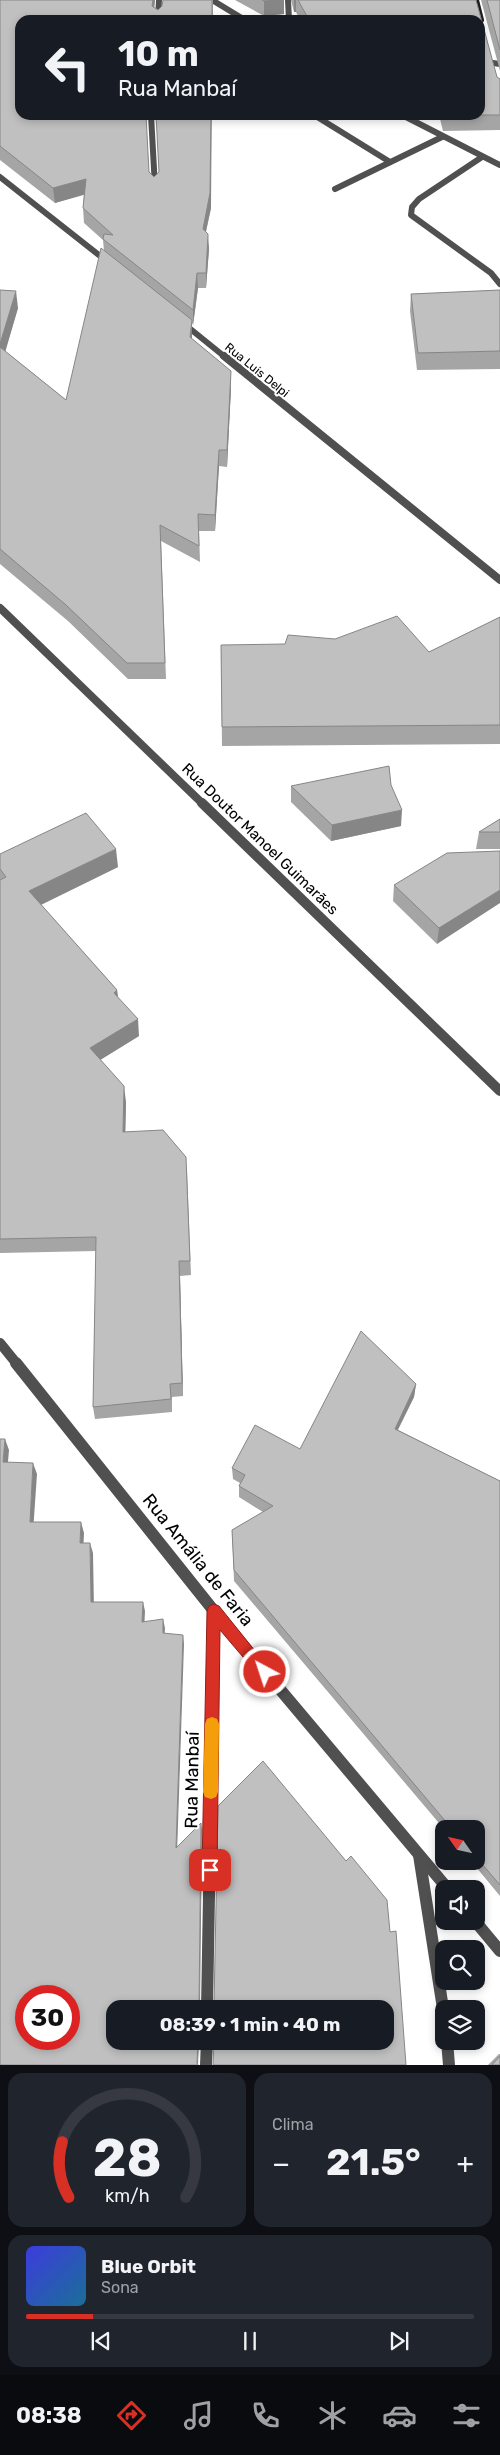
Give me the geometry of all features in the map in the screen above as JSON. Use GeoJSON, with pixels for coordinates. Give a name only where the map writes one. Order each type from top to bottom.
{"type":"FeatureCollection","features":[{"type":"Feature","properties":{"kind":"street"},"geometry":{"type":"LineString","coordinates":[[158,15],[159,0]]}},
{"type":"Feature","properties":{"kind":"street"},"geometry":{"type":"LineString","coordinates":[[212,0],[236,15]]}},
{"type":"Feature","properties":{"kind":"street"},"geometry":{"type":"LineString","coordinates":[[288,0],[289,15]]}},
{"type":"Feature","properties":{"kind":"street"},"geometry":{"type":"LineString","coordinates":[[476,0],[480,15]]}},
{"type":"Feature","properties":{"kind":"street"},"geometry":{"type":"LineString","coordinates":[[490,54],[495,72]]}},
{"type":"Feature","properties":{"kind":"street"},"geometry":{"type":"LineString","coordinates":[[492,63],[500,64]]}},
{"type":"Feature","properties":{"kind":"street"},"geometry":{"type":"LineString","coordinates":[[151,120],[155,187]]}},
{"type":"Feature","properties":{"kind":"street"},"geometry":{"type":"LineString","coordinates":[[322,120],[390,162]]}},
{"type":"Feature","properties":{"kind":"street"},"geometry":{"type":"LineString","coordinates":[[411,120],[500,165]]}},
{"type":"Feature","properties":{"kind":"street"},"geometry":{"type":"LineString","coordinates":[[335,189],[442,137]]}},
{"type":"Feature","properties":{"kind":"street"},"geometry":{"type":"LineString","coordinates":[[482,157],[419,199],[412,207],[411,215],[492,274],[500,284]]}},
{"type":"Feature","properties":{"kind":"street"},"geometry":{"type":"LineString","coordinates":[[0,177],[116,269]]}},
{"type":"Feature","properties":{"kind":"street","name":"Rua Luis Delpi"},"geometry":{"type":"LineString","coordinates":[[177,318],[500,580]]}},
{"type":"Feature","properties":{"kind":"street","name":"Rua Doutor Manoel Guimarães"},"geometry":{"type":"LineString","coordinates":[[0,608],[500,1091]]}},
{"type":"Feature","properties":{"kind":"street","name":"Rua Amália de Faria"},"geometry":{"type":"LineString","coordinates":[[0,1343],[214,1611],[441,1880]]}},
{"type":"Feature","properties":{"kind":"street","name":"Rua Manbaí"},"geometry":{"type":"LineString","coordinates":[[207,2000],[214,1611]]}},
{"type":"Feature","properties":{"kind":"street"},"geometry":{"type":"LineString","coordinates":[[419,1854],[442,2000]]}},
{"type":"Feature","properties":{"kind":"street"},"geometry":{"type":"LineString","coordinates":[[482,1930],[500,1951]]}},
{"type":"Feature","properties":{"kind":"street"},"geometry":{"type":"LineString","coordinates":[[206,2065],[207,2050]]}},
{"type":"Feature","properties":{"kind":"street"},"geometry":{"type":"LineString","coordinates":[[448,2050],[450,2065]]}},
{"type":"Feature","properties":{"kind":"building"},"geometry":{"type":"Polygon","coordinates":[[[0,0],[153,0],[152,6],[158,10],[162,6],[163,0],[212,0],[212,15],[15,15],[15,120],[146,120],[149,172],[154,177],[159,172],[156,120],[211,120],[210,193],[203,229],[208,234],[206,273],[197,273],[193,310],[103,239],[104,234],[113,235],[83,208],[86,179],[53,188],[0,146],[0,0]]]}},
{"type":"Feature","properties":{"kind":"building"},"geometry":{"type":"Polygon","coordinates":[[[298,0],[476,0],[480,15],[306,15],[298,0]]]}},
{"type":"Feature","properties":{"kind":"building"},"geometry":{"type":"Polygon","coordinates":[[[487,0],[500,0],[500,50],[487,0]]]}},
{"type":"Feature","properties":{"kind":"building"},"geometry":{"type":"Polygon","coordinates":[[[485,33],[497,77],[500,79],[500,115],[485,115],[485,33]]]}},
{"type":"Feature","properties":{"kind":"building"},"geometry":{"type":"Polygon","coordinates":[[[101,248],[192,320],[190,337],[231,371],[227,450],[219,450],[215,515],[198,514],[199,546],[160,525],[165,663],[127,663],[66,605],[0,549],[0,347],[66,400],[101,248]]]}},
{"type":"Feature","properties":{"kind":"building"},"geometry":{"type":"Polygon","coordinates":[[[0,290],[16,291],[0,344],[0,290]]]}},
{"type":"Feature","properties":{"kind":"building"},"geometry":{"type":"Polygon","coordinates":[[[500,290],[500,351],[418,353],[411,294],[500,290]]]}},
{"type":"Feature","properties":{"kind":"building"},"geometry":{"type":"Polygon","coordinates":[[[397,616],[429,652],[500,617],[500,725],[222,727],[221,645],[285,644],[288,635],[335,639],[397,616]]]}},
{"type":"Feature","properties":{"kind":"building"},"geometry":{"type":"Polygon","coordinates":[[[389,766],[391,785],[402,810],[332,825],[291,786],[389,766]]]}},
{"type":"Feature","properties":{"kind":"building"},"geometry":{"type":"Polygon","coordinates":[[[86,813],[116,849],[29,891],[117,990],[114,993],[138,1019],[90,1048],[124,1086],[123,1132],[163,1130],[186,1157],[190,1261],[179,1261],[182,1383],[170,1384],[171,1399],[93,1407],[96,1237],[0,1239],[0,880],[6,877],[0,869],[0,854],[86,813]]]}},
{"type":"Feature","properties":{"kind":"building"},"geometry":{"type":"Polygon","coordinates":[[[500,819],[500,832],[479,832],[500,819]]]}},
{"type":"Feature","properties":{"kind":"building"},"geometry":{"type":"Polygon","coordinates":[[[500,851],[500,890],[439,928],[394,885],[447,853],[500,851]]]}},
{"type":"Feature","properties":{"kind":"building"},"geometry":{"type":"Polygon","coordinates":[[[361,1331],[416,1384],[395,1429],[500,1481],[500,1885],[485,1868],[485,1820],[444,1820],[234,1570],[232,1530],[273,1506],[239,1486],[245,1475],[232,1468],[255,1425],[300,1449],[361,1331]]]}},
{"type":"Feature","properties":{"kind":"building"},"geometry":{"type":"Polygon","coordinates":[[[0,1439],[5,1439],[3,1462],[33,1463],[30,1522],[81,1522],[80,1543],[90,1543],[91,1602],[143,1602],[142,1622],[163,1619],[163,1633],[183,1635],[176,1848],[201,1823],[199,2000],[106,2000],[106,2050],[198,2050],[198,2065],[0,2065],[0,1439]]]}},
{"type":"Feature","properties":{"kind":"building"},"geometry":{"type":"Polygon","coordinates":[[[263,1761],[346,1861],[351,1856],[387,1900],[390,1932],[396,1931],[406,2065],[213,2065],[214,2050],[394,2050],[394,2000],[214,2000],[218,1806],[263,1761]]]}},
{"type":"Feature","properties":{"kind":"building"},"geometry":{"type":"Polygon","coordinates":[[[500,2056],[500,2065],[492,2065],[500,2056]]]}},
{"type":"Feature","properties":{"kind":"slow traffic"},"geometry":{"type":"LineString","coordinates":[[211,1792],[212,1724]]}},
{"type":"Feature","properties":{"kind":"route"},"geometry":{"type":"LineString","coordinates":[[210,1870],[214,1611],[265,1672]]}}]}
